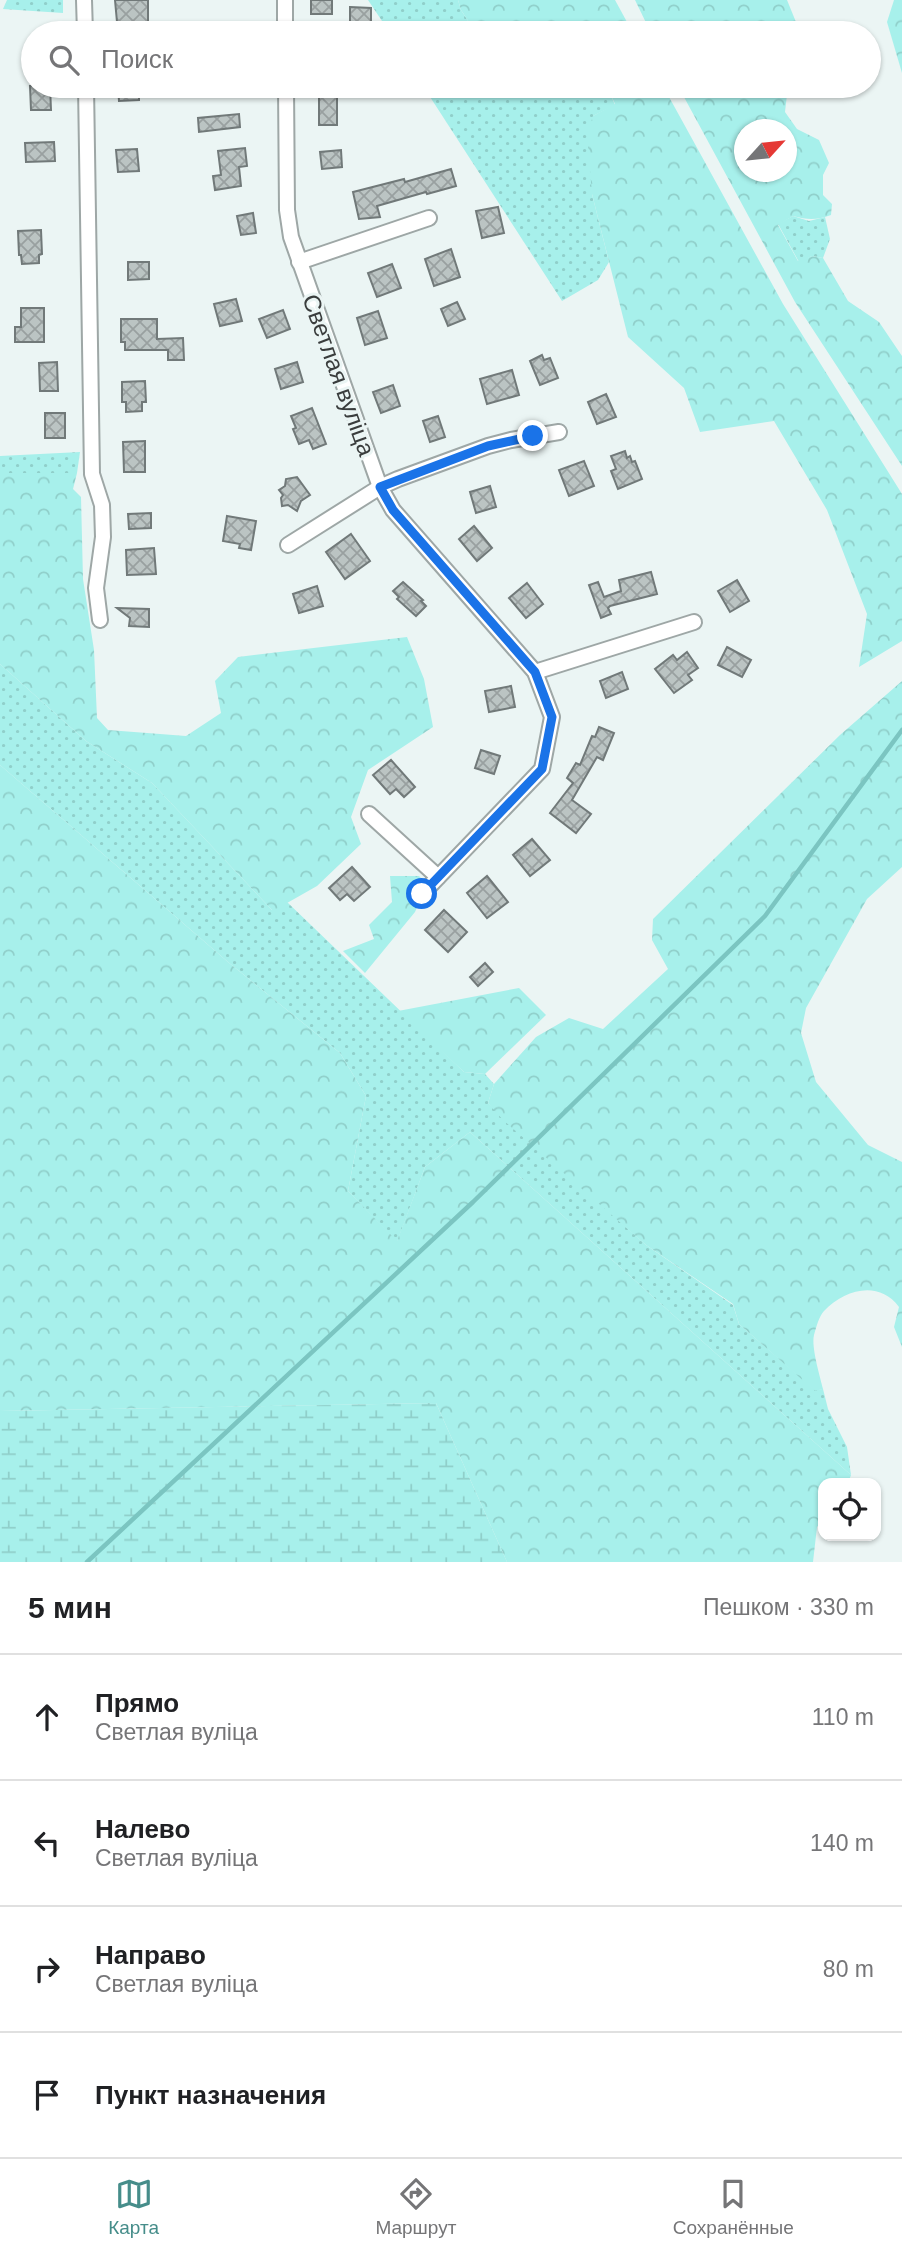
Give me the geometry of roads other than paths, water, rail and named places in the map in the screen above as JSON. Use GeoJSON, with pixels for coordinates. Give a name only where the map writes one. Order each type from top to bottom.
{"type":"FeatureCollection","features":[{"type":"Feature","properties":{"kind":"street"},"geometry":{"type":"LineString","coordinates":[[84,0],[85,21]]}},
{"type":"Feature","properties":{"kind":"street"},"geometry":{"type":"LineString","coordinates":[[285,0],[285,21]]}},
{"type":"Feature","properties":{"kind":"street"},"geometry":{"type":"LineString","coordinates":[[86,98],[92,474],[102,505],[103,537],[96,588],[100,620]]}},
{"type":"Feature","properties":{"kind":"street","name":"Светлая вуліца"},"geometry":{"type":"LineString","coordinates":[[286,98],[287,210],[299,262],[380,487],[393,510],[535,672],[552,717],[542,769],[422,894]]}},
{"type":"Feature","properties":{"kind":"street","name":"Светлая вуліца"},"geometry":{"type":"LineString","coordinates":[[299,262],[429,219]]}},
{"type":"Feature","properties":{"kind":"street","name":"Светлая вуліца"},"geometry":{"type":"LineString","coordinates":[[288,545],[380,487],[488,446],[559,432]]}},
{"type":"Feature","properties":{"kind":"street"},"geometry":{"type":"LineString","coordinates":[[535,672],[694,622]]}},
{"type":"Feature","properties":{"kind":"street"},"geometry":{"type":"LineString","coordinates":[[369,814],[438,877]]}},
{"type":"Feature","properties":{"kind":"waterway"},"geometry":{"type":"LineString","coordinates":[[87,1562],[473,1202],[765,916],[902,730]]}}]}
